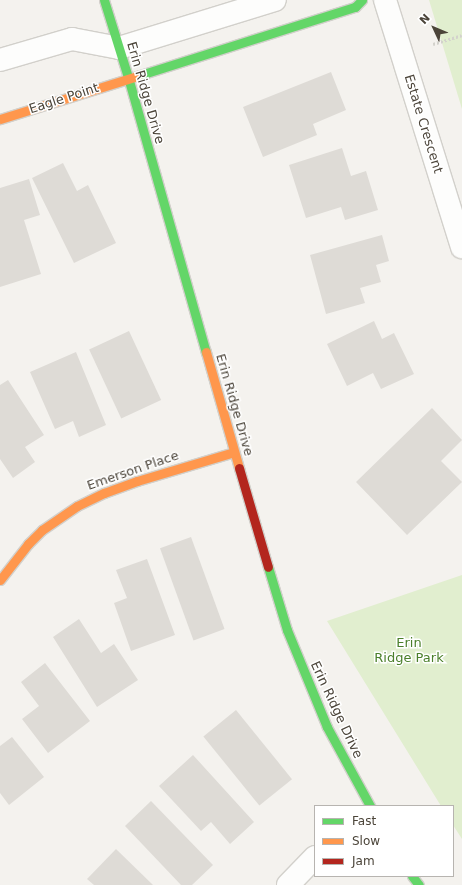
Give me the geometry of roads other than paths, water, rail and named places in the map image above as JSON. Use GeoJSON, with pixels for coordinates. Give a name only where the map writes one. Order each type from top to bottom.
{"type":"FeatureCollection","features":[{"type":"Feature","properties":{"kind":"street","name":"Erin Ridge Drive"},"geometry":{"type":"LineString","coordinates":[[104,0],[128,77],[234,452],[287,630],[327,727],[369,805]]}},
{"type":"Feature","properties":{"kind":"street"},"geometry":{"type":"LineString","coordinates":[[0,60],[72,39],[119,48],[275,0]]}},
{"type":"Feature","properties":{"kind":"street"},"geometry":{"type":"LineString","coordinates":[[128,77],[355,7],[362,0]]}},
{"type":"Feature","properties":{"kind":"street","name":"Estate Crescent"},"geometry":{"type":"LineString","coordinates":[[385,0],[462,247]]}},
{"type":"Feature","properties":{"kind":"street","name":"Eagle Point"},"geometry":{"type":"LineString","coordinates":[[0,119],[88,92],[128,77]]}},
{"type":"Feature","properties":{"kind":"street","name":"Emerson Place"},"geometry":{"type":"LineString","coordinates":[[0,580],[28,544],[42,530],[77,506],[104,493],[137,481],[234,452]]}},
{"type":"Feature","properties":{"kind":"street"},"geometry":{"type":"LineString","coordinates":[[288,885],[314,857]]}},
{"type":"Feature","properties":{"kind":"street"},"geometry":{"type":"LineString","coordinates":[[413,877],[419,885]]}},
{"type":"Feature","properties":{"kind":"park label","name":"Erin Ridge Park"},"geometry":{"type":"Point","coordinates":[409,652]}}]}
